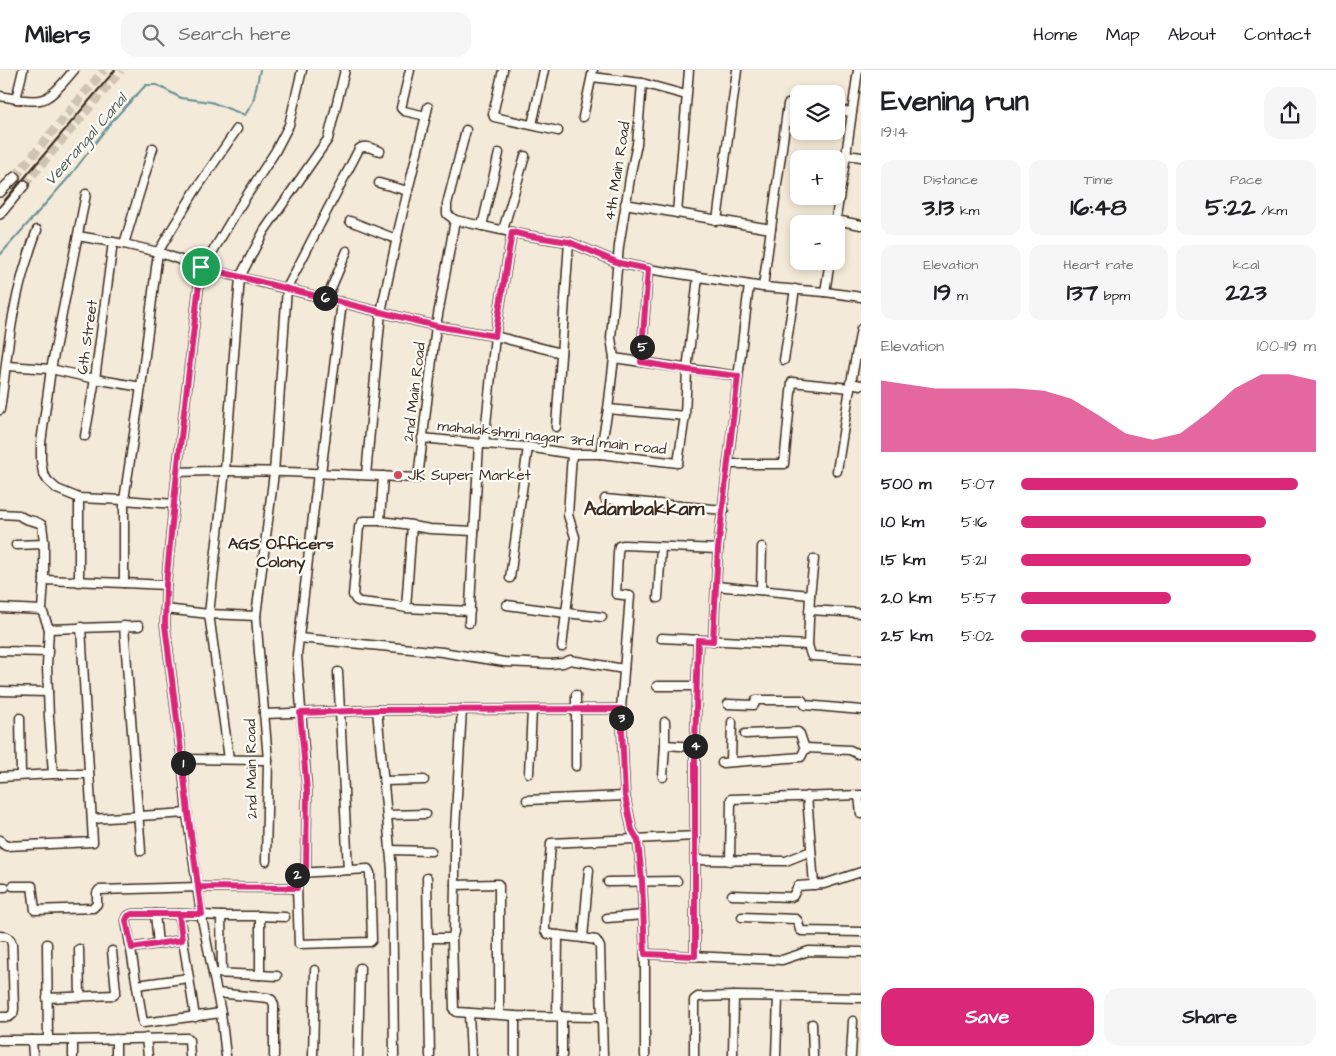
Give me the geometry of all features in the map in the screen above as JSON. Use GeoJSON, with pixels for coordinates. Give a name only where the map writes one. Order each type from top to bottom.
{"type":"FeatureCollection","features":[{"type":"Feature","properties":{"kind":"main road"},"geometry":{"type":"LineString","coordinates":[[0,192],[15,177]]}},
{"type":"Feature","properties":{"kind":"main road"},"geometry":{"type":"LineString","coordinates":[[0,213],[24,185]]}},
{"type":"Feature","properties":{"kind":"street"},"geometry":{"type":"LineString","coordinates":[[16,99],[23,70]]}},
{"type":"Feature","properties":{"kind":"street"},"geometry":{"type":"LineString","coordinates":[[0,96],[32,101],[45,99],[74,70]]}},
{"type":"Feature","properties":{"kind":"street"},"geometry":{"type":"LineString","coordinates":[[226,1056],[221,1013],[202,914],[188,813],[165,625],[166,585],[177,472],[202,267],[275,152],[289,125],[302,70]]}},
{"type":"Feature","properties":{"kind":"street"},"geometry":{"type":"LineString","coordinates":[[228,759],[210,614],[225,470],[240,277],[264,231],[328,139],[345,70]]}},
{"type":"Feature","properties":{"kind":"street"},"geometry":{"type":"LineString","coordinates":[[410,70],[401,108],[404,111],[426,116]]}},
{"type":"Feature","properties":{"kind":"street"},"geometry":{"type":"LineString","coordinates":[[504,70],[493,116],[558,131]]}},
{"type":"Feature","properties":{"kind":"street"},"geometry":{"type":"LineString","coordinates":[[532,125],[544,70]]}},
{"type":"Feature","properties":{"kind":"street"},"geometry":{"type":"LineString","coordinates":[[677,213],[689,70]]}},
{"type":"Feature","properties":{"kind":"street"},"geometry":{"type":"LineString","coordinates":[[717,220],[737,70]]}},
{"type":"Feature","properties":{"kind":"street"},"geometry":{"type":"LineString","coordinates":[[836,215],[858,70]]}},
{"type":"Feature","properties":{"kind":"street"},"geometry":{"type":"LineString","coordinates":[[583,117],[592,74],[642,83],[686,95]]}},
{"type":"Feature","properties":{"kind":"street","name":"4th Main Road"},"geometry":{"type":"LineString","coordinates":[[600,454],[614,358],[611,338],[619,246],[625,204],[638,144],[642,83]]}},
{"type":"Feature","properties":{"kind":"street"},"geometry":{"type":"LineString","coordinates":[[763,287],[788,104],[790,104]]}},
{"type":"Feature","properties":{"kind":"street"},"geometry":{"type":"LineString","coordinates":[[366,475],[381,312],[396,239],[428,107]]}},
{"type":"Feature","properties":{"kind":"street"},"geometry":{"type":"LineString","coordinates":[[845,111],[852,112]]}},
{"type":"Feature","properties":{"kind":"street"},"geometry":{"type":"LineString","coordinates":[[124,583],[124,500],[158,252],[195,191],[237,129]]}},
{"type":"Feature","properties":{"kind":"street"},"geometry":{"type":"LineString","coordinates":[[466,130],[447,204],[447,214],[454,220],[524,235],[569,242],[619,263],[648,269],[763,287],[861,297]]}},
{"type":"Feature","properties":{"kind":"street"},"geometry":{"type":"LineString","coordinates":[[287,288],[359,149],[367,147],[380,151]]}},
{"type":"Feature","properties":{"kind":"street"},"geometry":{"type":"LineString","coordinates":[[124,244],[153,148]]}},
{"type":"Feature","properties":{"kind":"street"},"geometry":{"type":"LineString","coordinates":[[482,226],[499,153]]}},
{"type":"Feature","properties":{"kind":"street"},"geometry":{"type":"LineString","coordinates":[[846,155],[861,157]]}},
{"type":"Feature","properties":{"kind":"street"},"geometry":{"type":"LineString","coordinates":[[502,230],[525,156]]}},
{"type":"Feature","properties":{"kind":"street"},"geometry":{"type":"LineString","coordinates":[[379,184],[408,191]]}},
{"type":"Feature","properties":{"kind":"street"},"geometry":{"type":"LineString","coordinates":[[86,194],[51,369],[41,442],[43,473],[48,481],[57,489],[79,498],[174,504]]}},
{"type":"Feature","properties":{"kind":"street"},"geometry":{"type":"LineString","coordinates":[[625,204],[771,229]]}},
{"type":"Feature","properties":{"kind":"street","name":"2nd Main Road"},"geometry":{"type":"LineString","coordinates":[[383,476],[418,478],[436,326],[454,220]]}},
{"type":"Feature","properties":{"kind":"street"},"geometry":{"type":"LineString","coordinates":[[350,221],[396,239]]}},
{"type":"Feature","properties":{"kind":"street"},"geometry":{"type":"LineString","coordinates":[[845,223],[861,225]]}},
{"type":"Feature","properties":{"kind":"street"},"geometry":{"type":"LineString","coordinates":[[0,410],[10,333],[17,298],[25,263],[37,230]]}},
{"type":"Feature","properties":{"kind":"street"},"geometry":{"type":"LineString","coordinates":[[469,623],[474,531],[482,444],[495,336],[512,232]]}},
{"type":"Feature","properties":{"kind":"street"},"geometry":{"type":"LineString","coordinates":[[78,236],[158,252],[202,267],[436,326],[495,336],[562,353]]}},
{"type":"Feature","properties":{"kind":"street","name":"6th Street"},"geometry":{"type":"LineString","coordinates":[[84,436],[95,379],[113,242]]}},
{"type":"Feature","properties":{"kind":"street"},"geometry":{"type":"LineString","coordinates":[[556,426],[569,242]]}},
{"type":"Feature","properties":{"kind":"street"},"geometry":{"type":"LineString","coordinates":[[327,298],[347,251]]}},
{"type":"Feature","properties":{"kind":"street"},"geometry":{"type":"LineString","coordinates":[[641,362],[648,269]]}},
{"type":"Feature","properties":{"kind":"street"},"geometry":{"type":"LineString","coordinates":[[825,292],[829,270]]}},
{"type":"Feature","properties":{"kind":"street"},"geometry":{"type":"LineString","coordinates":[[608,409],[685,416],[698,277]]}},
{"type":"Feature","properties":{"kind":"street"},"geometry":{"type":"LineString","coordinates":[[713,641],[718,549],[749,285]]}},
{"type":"Feature","properties":{"kind":"street","name":"2nd Main Road"},"geometry":{"type":"LineString","coordinates":[[266,861],[268,760],[256,616],[274,473],[287,288]]}},
{"type":"Feature","properties":{"kind":"street"},"geometry":{"type":"LineString","coordinates":[[784,360],[795,290]]}},
{"type":"Feature","properties":{"kind":"street"},"geometry":{"type":"LineString","coordinates":[[306,872],[307,791],[297,655],[342,302]]}},
{"type":"Feature","properties":{"kind":"street"},"geometry":{"type":"LineString","coordinates":[[837,471],[861,329]]}},
{"type":"Feature","properties":{"kind":"street"},"geometry":{"type":"LineString","coordinates":[[614,358],[738,376]]}},
{"type":"Feature","properties":{"kind":"street"},"geometry":{"type":"LineString","coordinates":[[7,366],[51,369],[141,387]]}},
{"type":"Feature","properties":{"kind":"street"},"geometry":{"type":"LineString","coordinates":[[728,464],[784,464],[792,382],[861,385]]}},
{"type":"Feature","properties":{"kind":"street","name":"mahalakshmi nagar 3rd main road"},"geometry":{"type":"LineString","coordinates":[[422,438],[678,463],[685,416]]}},
{"type":"Feature","properties":{"kind":"street"},"geometry":{"type":"LineString","coordinates":[[510,578],[528,447]]}},
{"type":"Feature","properties":{"kind":"street"},"geometry":{"type":"LineString","coordinates":[[562,647],[575,537],[568,515],[572,454]]}},
{"type":"Feature","properties":{"kind":"street"},"geometry":{"type":"LineString","coordinates":[[177,472],[225,470],[383,476],[380,521]]}},
{"type":"Feature","properties":{"kind":"street"},"geometry":{"type":"LineString","coordinates":[[79,498],[79,582]]}},
{"type":"Feature","properties":{"kind":"street"},"geometry":{"type":"LineString","coordinates":[[605,498],[724,510]]}},
{"type":"Feature","properties":{"kind":"street"},"geometry":{"type":"LineString","coordinates":[[0,514],[19,515],[23,518],[38,521],[42,525],[44,544],[42,610],[49,629],[48,692],[53,774]]}},
{"type":"Feature","properties":{"kind":"street"},"geometry":{"type":"LineString","coordinates":[[470,611],[406,608],[360,602],[353,595],[359,527],[363,521],[380,521],[430,529],[474,531]]}},
{"type":"Feature","properties":{"kind":"street"},"geometry":{"type":"LineString","coordinates":[[406,608],[412,526]]}},
{"type":"Feature","properties":{"kind":"street"},"geometry":{"type":"LineString","coordinates":[[16,545],[44,544]]}},
{"type":"Feature","properties":{"kind":"street"},"geometry":{"type":"LineString","coordinates":[[645,1056],[645,954],[642,881],[638,840],[632,830],[625,796],[621,709],[630,596],[616,594],[619,546],[718,549]]}},
{"type":"Feature","properties":{"kind":"street"},"geometry":{"type":"LineString","coordinates":[[658,598],[661,547]]}},
{"type":"Feature","properties":{"kind":"street"},"geometry":{"type":"LineString","coordinates":[[760,590],[762,547]]}},
{"type":"Feature","properties":{"kind":"street"},"geometry":{"type":"LineString","coordinates":[[814,559],[808,645],[812,656],[861,659]]}},
{"type":"Feature","properties":{"kind":"street"},"geometry":{"type":"LineString","coordinates":[[44,580],[166,585]]}},
{"type":"Feature","properties":{"kind":"street"},"geometry":{"type":"LineString","coordinates":[[716,586],[810,595]]}},
{"type":"Feature","properties":{"kind":"street"},"geometry":{"type":"LineString","coordinates":[[508,605],[602,617]]}},
{"type":"Feature","properties":{"kind":"street"},"geometry":{"type":"LineString","coordinates":[[0,608],[42,610]]}},
{"type":"Feature","properties":{"kind":"street"},"geometry":{"type":"LineString","coordinates":[[165,609],[210,614],[256,616]]}},
{"type":"Feature","properties":{"kind":"street"},"geometry":{"type":"LineString","coordinates":[[809,610],[861,613]]}},
{"type":"Feature","properties":{"kind":"street"},"geometry":{"type":"LineString","coordinates":[[124,626],[141,851]]}},
{"type":"Feature","properties":{"kind":"street"},"geometry":{"type":"LineString","coordinates":[[49,629],[139,626]]}},
{"type":"Feature","properties":{"kind":"street"},"geometry":{"type":"LineString","coordinates":[[0,840],[6,846],[93,842],[81,627]]}},
{"type":"Feature","properties":{"kind":"street"},"geometry":{"type":"LineString","coordinates":[[299,638],[442,652],[504,662],[550,664],[563,663],[570,660],[624,669]]}},
{"type":"Feature","properties":{"kind":"street"},"geometry":{"type":"LineString","coordinates":[[661,638],[808,645]]}},
{"type":"Feature","properties":{"kind":"street"},"geometry":{"type":"LineString","coordinates":[[695,956],[695,747],[698,640]]}},
{"type":"Feature","properties":{"kind":"street"},"geometry":{"type":"LineString","coordinates":[[0,651],[48,652]]}},
{"type":"Feature","properties":{"kind":"street"},"geometry":{"type":"LineString","coordinates":[[338,672],[348,867]]}},
{"type":"Feature","properties":{"kind":"street"},"geometry":{"type":"LineString","coordinates":[[657,686],[696,686]]}},
{"type":"Feature","properties":{"kind":"street"},"geometry":{"type":"LineString","coordinates":[[0,691],[48,692]]}},
{"type":"Feature","properties":{"kind":"street"},"geometry":{"type":"LineString","coordinates":[[576,695],[576,766]]}},
{"type":"Feature","properties":{"kind":"street"},"geometry":{"type":"LineString","coordinates":[[728,704],[754,705],[756,700],[802,700],[805,705],[861,710]]}},
{"type":"Feature","properties":{"kind":"street"},"geometry":{"type":"LineString","coordinates":[[462,709],[455,830],[454,932],[452,938],[453,1008],[457,1012],[515,1016],[602,1016]]}},
{"type":"Feature","properties":{"kind":"street"},"geometry":{"type":"LineString","coordinates":[[264,714],[377,710],[621,709]]}},
{"type":"Feature","properties":{"kind":"street"},"geometry":{"type":"LineString","coordinates":[[377,710],[392,870],[394,1056]]}},
{"type":"Feature","properties":{"kind":"street"},"geometry":{"type":"LineString","coordinates":[[530,773],[532,710]]}},
{"type":"Feature","properties":{"kind":"street"},"geometry":{"type":"LineString","coordinates":[[20,718],[21,776]]}},
{"type":"Feature","properties":{"kind":"street"},"geometry":{"type":"LineString","coordinates":[[663,777],[665,722]]}},
{"type":"Feature","properties":{"kind":"street"},"geometry":{"type":"LineString","coordinates":[[731,762],[732,722]]}},
{"type":"Feature","properties":{"kind":"street"},"geometry":{"type":"LineString","coordinates":[[722,763],[801,757],[805,749],[798,732],[745,734]]}},
{"type":"Feature","properties":{"kind":"street"},"geometry":{"type":"LineString","coordinates":[[664,745],[695,747]]}},
{"type":"Feature","properties":{"kind":"street"},"geometry":{"type":"LineString","coordinates":[[805,749],[850,750],[861,754]]}},
{"type":"Feature","properties":{"kind":"street"},"geometry":{"type":"LineString","coordinates":[[182,759],[268,760]]}},
{"type":"Feature","properties":{"kind":"street"},"geometry":{"type":"LineString","coordinates":[[0,777],[89,774]]}},
{"type":"Feature","properties":{"kind":"street"},"geometry":{"type":"LineString","coordinates":[[384,781],[424,780]]}},
{"type":"Feature","properties":{"kind":"street"},"geometry":{"type":"LineString","coordinates":[[527,800],[625,796]]}},
{"type":"Feature","properties":{"kind":"street"},"geometry":{"type":"LineString","coordinates":[[807,796],[814,885]]}},
{"type":"Feature","properties":{"kind":"street"},"geometry":{"type":"LineString","coordinates":[[730,861],[730,799],[860,796],[861,814]]}},
{"type":"Feature","properties":{"kind":"street"},"geometry":{"type":"LineString","coordinates":[[92,819],[188,813]]}},
{"type":"Feature","properties":{"kind":"street"},"geometry":{"type":"LineString","coordinates":[[387,815],[426,814]]}},
{"type":"Feature","properties":{"kind":"street"},"geometry":{"type":"LineString","coordinates":[[603,1056],[600,947],[596,940],[548,934],[545,931],[551,843],[696,836]]}},
{"type":"Feature","properties":{"kind":"street"},"geometry":{"type":"LineString","coordinates":[[390,850],[431,851]]}},
{"type":"Feature","properties":{"kind":"street"},"geometry":{"type":"LineString","coordinates":[[696,860],[786,861],[811,851]]}},
{"type":"Feature","properties":{"kind":"street"},"geometry":{"type":"LineString","coordinates":[[348,867],[369,870],[372,940],[370,942],[299,944],[293,887],[298,873],[306,872],[348,867]]}},
{"type":"Feature","properties":{"kind":"street"},"geometry":{"type":"LineString","coordinates":[[582,938],[589,870]]}},
{"type":"Feature","properties":{"kind":"street"},"geometry":{"type":"LineString","coordinates":[[732,895],[791,897],[798,886],[824,884],[861,872]]}},
{"type":"Feature","properties":{"kind":"street"},"geometry":{"type":"LineString","coordinates":[[427,878],[430,1056]]}},
{"type":"Feature","properties":{"kind":"street"},"geometry":{"type":"LineString","coordinates":[[608,882],[677,881]]}},
{"type":"Feature","properties":{"kind":"street"},"geometry":{"type":"LineString","coordinates":[[455,885],[498,884],[499,886],[500,1014]]}},
{"type":"Feature","properties":{"kind":"street"},"geometry":{"type":"LineString","coordinates":[[6,887],[32,886],[35,910],[93,908],[97,904],[96,893],[98,890],[293,887]]}},
{"type":"Feature","properties":{"kind":"street"},"geometry":{"type":"LineString","coordinates":[[221,1013],[143,1023],[126,920],[128,916],[132,914],[202,914],[285,917]]}},
{"type":"Feature","properties":{"kind":"street"},"geometry":{"type":"LineString","coordinates":[[154,914],[158,944]]}},
{"type":"Feature","properties":{"kind":"street"},"geometry":{"type":"LineString","coordinates":[[179,914],[195,1017]]}},
{"type":"Feature","properties":{"kind":"street"},"geometry":{"type":"LineString","coordinates":[[608,918],[643,915]]}},
{"type":"Feature","properties":{"kind":"street"},"geometry":{"type":"LineString","coordinates":[[221,916],[222,973]]}},
{"type":"Feature","properties":{"kind":"street"},"geometry":{"type":"LineString","coordinates":[[259,974],[260,916]]}},
{"type":"Feature","properties":{"kind":"street"},"geometry":{"type":"LineString","coordinates":[[742,918],[796,919],[802,931],[861,932]]}},
{"type":"Feature","properties":{"kind":"street"},"geometry":{"type":"LineString","coordinates":[[558,935],[562,1056]]}},
{"type":"Feature","properties":{"kind":"street"},"geometry":{"type":"LineString","coordinates":[[0,936],[9,938],[12,944],[14,1009],[13,1014],[9,1017],[0,1017]]}},
{"type":"Feature","properties":{"kind":"street"},"geometry":{"type":"LineString","coordinates":[[429,938],[452,938]]}},
{"type":"Feature","properties":{"kind":"street"},"geometry":{"type":"LineString","coordinates":[[132,948],[182,940]]}},
{"type":"Feature","properties":{"kind":"street"},"geometry":{"type":"LineString","coordinates":[[47,944],[48,1040]]}},
{"type":"Feature","properties":{"kind":"street"},"geometry":{"type":"LineString","coordinates":[[79,949],[80,997]]}},
{"type":"Feature","properties":{"kind":"street"},"geometry":{"type":"LineString","coordinates":[[47,998],[114,995],[116,991],[112,951]]}},
{"type":"Feature","properties":{"kind":"street"},"geometry":{"type":"LineString","coordinates":[[645,954],[782,960],[809,951],[861,952]]}},
{"type":"Feature","properties":{"kind":"street"},"geometry":{"type":"LineString","coordinates":[[358,1056],[360,968]]}},
{"type":"Feature","properties":{"kind":"street"},"geometry":{"type":"LineString","coordinates":[[313,1056],[315,970]]}},
{"type":"Feature","properties":{"kind":"street"},"geometry":{"type":"LineString","coordinates":[[213,973],[278,976]]}},
{"type":"Feature","properties":{"kind":"street"},"geometry":{"type":"LineString","coordinates":[[137,985],[189,978]]}},
{"type":"Feature","properties":{"kind":"street"},"geometry":{"type":"LineString","coordinates":[[217,993],[272,1000],[274,1005],[274,1056]]}},
{"type":"Feature","properties":{"kind":"street"},"geometry":{"type":"LineString","coordinates":[[733,1056],[734,996]]}},
{"type":"Feature","properties":{"kind":"street"},"geometry":{"type":"LineString","coordinates":[[694,1056],[694,1000],[698,997],[861,998]]}},
{"type":"Feature","properties":{"kind":"street"},"geometry":{"type":"LineString","coordinates":[[776,1056],[778,997]]}},
{"type":"Feature","properties":{"kind":"street"},"geometry":{"type":"LineString","coordinates":[[469,1013],[471,1056]]}},
{"type":"Feature","properties":{"kind":"street"},"geometry":{"type":"LineString","coordinates":[[515,1016],[515,1056]]}},
{"type":"Feature","properties":{"kind":"street"},"geometry":{"type":"LineString","coordinates":[[851,1056],[853,1021]]}},
{"type":"Feature","properties":{"kind":"street"},"geometry":{"type":"LineString","coordinates":[[812,1024],[813,1056]]}},
{"type":"Feature","properties":{"kind":"street"},"geometry":{"type":"LineString","coordinates":[[146,1038],[148,1056]]}},
{"type":"Feature","properties":{"kind":"street"},"geometry":{"type":"LineString","coordinates":[[0,1040],[187,1038],[189,1040],[190,1056]]}},
{"type":"Feature","properties":{"kind":"street"},"geometry":{"type":"LineString","coordinates":[[116,1039],[116,1056]]}},
{"type":"Feature","properties":{"kind":"street"},"geometry":{"type":"LineString","coordinates":[[32,1040],[33,1056]]}},
{"type":"Feature","properties":{"kind":"street"},"geometry":{"type":"LineString","coordinates":[[73,1040],[73,1056]]}},
{"type":"Feature","properties":{"kind":"waterway","name":"Veerangal Canal"},"geometry":{"type":"LineString","coordinates":[[0,255],[70,176],[112,121],[146,85],[157,85],[181,98],[211,102],[245,115],[253,102],[260,70]]}},
{"type":"Feature","properties":{"kind":"tunnel"},"geometry":{"type":"LineString","coordinates":[[15,177],[104,70]]}},
{"type":"Feature","properties":{"kind":"tunnel"},"geometry":{"type":"LineString","coordinates":[[24,185],[121,70]]}},
{"type":"Feature","properties":{"kind":"railway"},"geometry":{"type":"LineString","coordinates":[[0,207],[115,70]]}},
{"type":"Feature","properties":{"kind":"place","name":"JK Super Market"},"geometry":{"type":"Point","coordinates":[398,475]}},
{"type":"Feature","properties":{"kind":"district","name":"Adambakkam"},"geometry":{"type":"Point","coordinates":[644,508]}},
{"type":"Feature","properties":{"kind":"district","name":"AGS Officers Colony"},"geometry":{"type":"Point","coordinates":[281,552]}},
{"type":"Feature","properties":{"kind":"route"},"geometry":{"type":"LineString","coordinates":[[201,267],[177,472],[166,585],[165,625],[188,813],[202,914],[186,914],[179,914],[132,914],[126,920],[132,948],[182,940],[179,914],[202,914],[198,887],[288,887],[297,888],[297,874],[306,872],[307,791],[300,713],[377,710],[532,710],[576,708],[621,709],[625,796],[632,830],[638,840],[645,954],[695,956],[695,747],[698,640],[713,641],[718,549],[738,376],[641,362],[648,269],[619,263],[569,242],[512,232],[495,336],[436,326],[201,267]]}}]}
